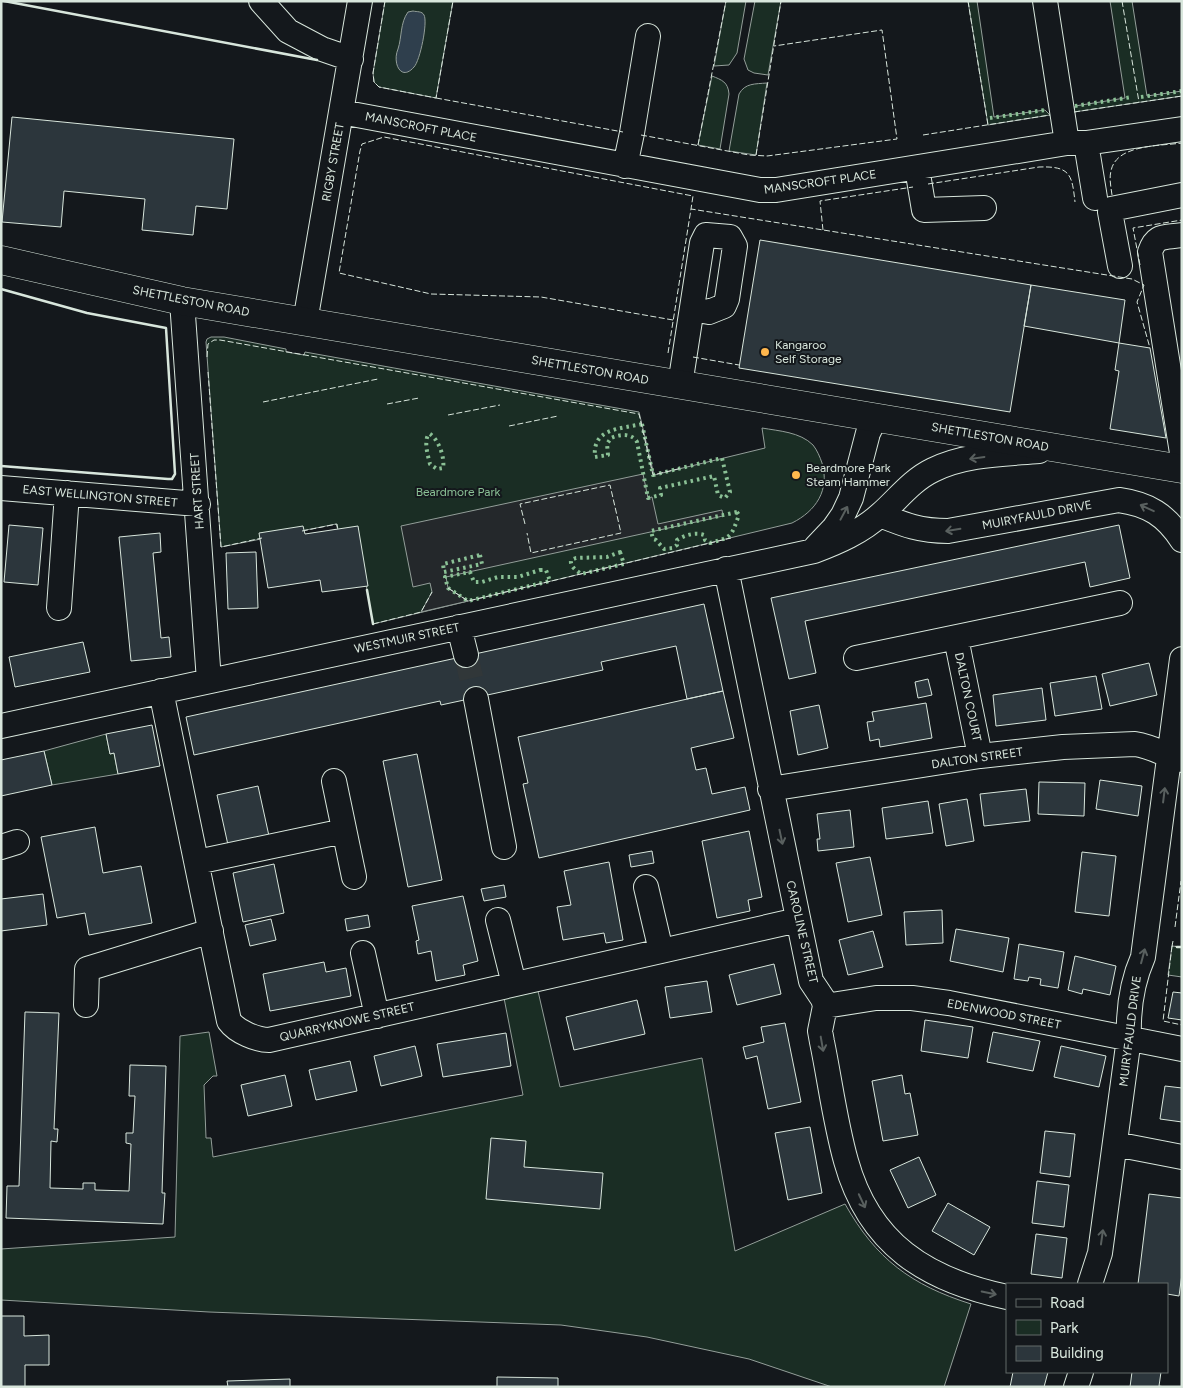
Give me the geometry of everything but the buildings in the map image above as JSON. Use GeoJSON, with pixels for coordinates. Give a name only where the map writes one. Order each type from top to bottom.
{"type":"FeatureCollection","features":[{"type":"Feature","properties":{"kind":"main road","name":"SHETTLESTON ROAD"},"geometry":{"type":"LineString","coordinates":[[1,260],[182,301],[1182,469]]}},
{"type":"Feature","properties":{"kind":"street"},"geometry":{"type":"LineString","coordinates":[[261,1],[288,32],[322,49],[350,58]]}},
{"type":"Feature","properties":{"kind":"street","name":"RIGBY STREET"},"geometry":{"type":"LineString","coordinates":[[305,322],[360,1]]}},
{"type":"Feature","properties":{"kind":"street"},"geometry":{"type":"LineString","coordinates":[[1045,1],[1076,143],[1095,198]]}},
{"type":"Feature","properties":{"kind":"street"},"geometry":{"type":"LineString","coordinates":[[625,166],[648,36]]}},
{"type":"Feature","properties":{"kind":"street","name":"MANSCROFT PLACE"},"geometry":{"type":"LineString","coordinates":[[341,112],[760,190],[776,190],[1076,143],[1182,129]]}},
{"type":"Feature","properties":{"kind":"street"},"geometry":{"type":"LineString","coordinates":[[917,168],[924,210],[984,208]]}},
{"type":"Feature","properties":{"kind":"street"},"geometry":{"type":"LineString","coordinates":[[1120,266],[1111,210],[1182,195]]}},
{"type":"Feature","properties":{"kind":"street"},"geometry":{"type":"LineString","coordinates":[[680,385],[703,238],[706,235],[712,234],[730,236],[735,246],[727,299],[724,306],[709,312],[692,309]]}},
{"type":"Feature","properties":{"kind":"street"},"geometry":{"type":"LineString","coordinates":[[1182,235],[1157,239],[1150,252],[1182,453]]}},
{"type":"Feature","properties":{"kind":"street","name":"HART STREET"},"geometry":{"type":"LineString","coordinates":[[182,301],[198,504],[209,681]]}},
{"type":"Feature","properties":{"kind":"street"},"geometry":{"type":"LineString","coordinates":[[1170,379],[1182,345]]}},
{"type":"Feature","properties":{"kind":"street"},"geometry":{"type":"LineString","coordinates":[[814,551],[834,528],[851,498],[868,432],[876,417]]}},
{"type":"Feature","properties":{"kind":"street","name":"WESTMUIR STREET"},"geometry":{"type":"LineString","coordinates":[[1,726],[814,551],[846,538],[880,515],[918,479],[948,463],[965,459],[1061,449]]}},
{"type":"Feature","properties":{"kind":"street","name":"EAST WELLINGTON STREET"},"geometry":{"type":"LineString","coordinates":[[1,488],[198,504]]}},
{"type":"Feature","properties":{"kind":"street"},"geometry":{"type":"LineString","coordinates":[[59,608],[68,493]]}},
{"type":"Feature","properties":{"kind":"street","name":"MUIRYFAULD DRIVE"},"geometry":{"type":"LineString","coordinates":[[880,515],[929,532],[948,532],[1119,500],[1139,504],[1156,512],[1167,520],[1182,540]]}},
{"type":"Feature","properties":{"kind":"street","name":"CAROLINE STREET"},"geometry":{"type":"LineString","coordinates":[[726,569],[811,981],[823,999],[825,1006]]}},
{"type":"Feature","properties":{"kind":"street"},"geometry":{"type":"LineString","coordinates":[[856,658],[1120,603]]}},
{"type":"Feature","properties":{"kind":"street"},"geometry":{"type":"LineString","coordinates":[[459,627],[466,655]]}},
{"type":"Feature","properties":{"kind":"street","name":"DALTON COURT"},"geometry":{"type":"LineString","coordinates":[[956,638],[980,756]]}},
{"type":"Feature","properties":{"kind":"street","name":"MUIRYFAULD DRIVE"},"geometry":{"type":"LineString","coordinates":[[1090,1283],[1100,1253],[1129,1038],[1130,1011],[1138,970],[1144,957],[1175,758],[1182,659]]}},
{"type":"Feature","properties":{"kind":"street","name":"QUARRYKNOWE STREET"},"geometry":{"type":"LineString","coordinates":[[161,691],[229,1021],[232,1026],[262,1040],[269,1040],[798,920]]}},
{"type":"Feature","properties":{"kind":"street"},"geometry":{"type":"LineString","coordinates":[[476,699],[504,847]]}},
{"type":"Feature","properties":{"kind":"street","name":"DALTON STREET"},"geometry":{"type":"LineString","coordinates":[[770,789],[980,756],[1063,747],[1134,744],[1153,747],[1175,758]]}},
{"type":"Feature","properties":{"kind":"street"},"geometry":{"type":"LineString","coordinates":[[334,780],[354,877]]}},
{"type":"Feature","properties":{"kind":"street"},"geometry":{"type":"LineString","coordinates":[[197,862],[344,831]]}},
{"type":"Feature","properties":{"kind":"street"},"geometry":{"type":"LineString","coordinates":[[646,887],[661,951]]}},
{"type":"Feature","properties":{"kind":"street"},"geometry":{"type":"LineString","coordinates":[[498,920],[514,984]]}},
{"type":"Feature","properties":{"kind":"street"},"geometry":{"type":"LineString","coordinates":[[86,1005],[87,969],[211,931]]}},
{"type":"Feature","properties":{"kind":"street"},"geometry":{"type":"LineString","coordinates":[[363,953],[376,1016]]}},
{"type":"Feature","properties":{"kind":"street","name":"EDENWOOD STREET"},"geometry":{"type":"LineString","coordinates":[[825,1006],[876,998],[912,998],[949,1003],[1182,1049]]}},
{"type":"Feature","properties":{"kind":"street"},"geometry":{"type":"LineString","coordinates":[[825,1006],[820,1031],[846,1161],[864,1205],[876,1225],[904,1253],[926,1270],[951,1282],[1006,1297]]}},
{"type":"Feature","properties":{"kind":"street"},"geometry":{"type":"LineString","coordinates":[[1115,1144],[1182,1157]]}},
{"type":"Feature","properties":{"kind":"street"},"geometry":{"type":"LineString","coordinates":[[1076,1387],[1081,1373]]}},
{"type":"Feature","properties":{"kind":"green space"},"geometry":{"type":"Polygon","coordinates":[[[385,1],[453,1],[436,98],[379,87],[374,82],[373,73],[385,1]]]}},
{"type":"Feature","properties":{"kind":"green space"},"geometry":{"type":"Polygon","coordinates":[[[726,1],[746,1],[737,53],[729,65],[714,66],[726,1]]]}},
{"type":"Feature","properties":{"kind":"green space"},"geometry":{"type":"Polygon","coordinates":[[[755,1],[781,1],[768,75],[748,70],[744,59],[755,1]]]}},
{"type":"Feature","properties":{"kind":"green space"},"geometry":{"type":"Polygon","coordinates":[[[968,1],[977,1],[994,117],[1045,110],[1050,115],[988,125],[968,1]]]}},
{"type":"Feature","properties":{"kind":"green space"},"geometry":{"type":"Polygon","coordinates":[[[1110,1],[1132,1],[1147,96],[1182,91],[1182,96],[1074,112],[1075,106],[1125,98],[1110,1]]]}},
{"type":"Feature","properties":{"kind":"green space"},"geometry":{"type":"Polygon","coordinates":[[[712,76],[724,82],[729,94],[720,149],[698,145],[712,76]]]}},
{"type":"Feature","properties":{"kind":"green space"},"geometry":{"type":"Polygon","coordinates":[[[767,83],[756,155],[729,151],[741,90],[754,84],[767,83]]]}},
{"type":"Feature","properties":{"kind":"green space","name":"Beardmore Park"},"geometry":{"type":"Polygon","coordinates":[[[211,337],[224,337],[286,349],[286,352],[304,355],[305,352],[639,412],[654,475],[765,448],[762,428],[789,433],[802,437],[816,449],[824,473],[822,491],[814,506],[801,518],[792,523],[373,624],[356,527],[338,530],[336,524],[221,547],[206,342],[211,337]]]}},
{"type":"Feature","properties":{"kind":"green space"},"geometry":{"type":"Polygon","coordinates":[[[106,734],[110,754],[114,753],[118,774],[52,785],[44,751],[106,734]]]}},
{"type":"Feature","properties":{"kind":"green space"},"geometry":{"type":"Polygon","coordinates":[[[1172,946],[1182,947],[1182,977],[1168,975],[1172,946]]]}},
{"type":"Feature","properties":{"kind":"green space"},"geometry":{"type":"Polygon","coordinates":[[[538,991],[560,1087],[702,1058],[735,1251],[845,1204],[869,1240],[897,1268],[930,1288],[971,1304],[944,1387],[832,1387],[749,1359],[647,1337],[561,1325],[209,1312],[1,1300],[1,1249],[175,1237],[180,1036],[209,1032],[217,1076],[213,1076],[204,1085],[206,1138],[211,1138],[213,1157],[523,1095],[504,998],[538,991]]]}},
{"type":"Feature","properties":{"kind":"shaded area"},"geometry":{"type":"Polygon","coordinates":[[[643,474],[648,498],[652,497],[658,524],[722,510],[723,516],[446,577],[448,588],[468,601],[421,612],[432,592],[430,583],[413,587],[401,526],[643,474]]]}},
{"type":"Feature","properties":{"kind":"water"},"geometry":{"type":"Polygon","coordinates":[[[408,12],[421,12],[425,19],[421,50],[414,67],[409,71],[402,72],[397,65],[396,54],[405,16],[408,12]]]}},
{"type":"Feature","properties":{"kind":"tunnel"},"geometry":{"type":"LineString","coordinates":[[466,655],[476,699]]}},
{"type":"Feature","properties":{"kind":"hedge"},"geometry":{"type":"LineString","coordinates":[[1141,97],[1182,91]]}},
{"type":"Feature","properties":{"kind":"hedge"},"geometry":{"type":"LineString","coordinates":[[1075,106],[1132,97]]}},
{"type":"Feature","properties":{"kind":"hedge"},"geometry":{"type":"LineString","coordinates":[[990,118],[1045,110]]}},
{"type":"Feature","properties":{"kind":"hedge"},"geometry":{"type":"LineString","coordinates":[[642,424],[653,475],[722,458],[730,492],[725,498],[718,495],[714,476],[660,488],[661,495],[648,498],[637,442],[629,436],[622,435],[611,438],[607,444],[608,455],[595,457],[595,447],[603,435],[609,431],[642,424]]}},
{"type":"Feature","properties":{"kind":"hedge"},"geometry":{"type":"LineString","coordinates":[[430,434],[441,449],[443,468],[437,469],[430,464],[426,442],[430,434]]}},
{"type":"Feature","properties":{"kind":"hedge"},"geometry":{"type":"LineString","coordinates":[[737,512],[739,515],[732,532],[727,537],[718,541],[710,543],[701,534],[687,535],[677,540],[677,545],[673,548],[664,549],[653,539],[651,531],[737,512]]}},
{"type":"Feature","properties":{"kind":"hedge"},"geometry":{"type":"LineString","coordinates":[[620,552],[624,564],[581,574],[571,565],[571,560],[576,558],[607,557],[620,552]]}},
{"type":"Feature","properties":{"kind":"hedge"},"geometry":{"type":"LineString","coordinates":[[480,555],[482,564],[444,572],[443,564],[480,555]]}},
{"type":"Feature","properties":{"kind":"hedge"},"geometry":{"type":"LineString","coordinates":[[540,570],[546,570],[550,581],[468,601],[448,588],[445,577],[470,572],[474,582],[482,582],[498,577],[518,577],[540,570]]}},
{"type":"Feature","properties":{"kind":"fence"},"geometry":{"type":"LineString","coordinates":[[385,1],[373,73],[374,82],[379,87],[436,98],[453,1]]}},
{"type":"Feature","properties":{"kind":"fence"},"geometry":{"type":"LineString","coordinates":[[698,145],[726,1]]}},
{"type":"Feature","properties":{"kind":"fence"},"geometry":{"type":"LineString","coordinates":[[756,155],[781,1]]}},
{"type":"Feature","properties":{"kind":"fence"},"geometry":{"type":"LineString","coordinates":[[968,1],[988,125]]}},
{"type":"Feature","properties":{"kind":"fence"},"geometry":{"type":"LineString","coordinates":[[1122,1],[1139,102]]}},
{"type":"Feature","properties":{"kind":"fence"},"geometry":{"type":"LineString","coordinates":[[641,135],[749,155],[767,156],[897,139],[882,30],[774,46]]}},
{"type":"Feature","properties":{"kind":"fence"},"geometry":{"type":"LineString","coordinates":[[1074,112],[1182,96]]}},
{"type":"Feature","properties":{"kind":"fence"},"geometry":{"type":"LineString","coordinates":[[436,98],[623,132]]}},
{"type":"Feature","properties":{"kind":"fence"},"geometry":{"type":"LineString","coordinates":[[923,135],[1050,115]]}},
{"type":"Feature","properties":{"kind":"fence"},"geometry":{"type":"LineString","coordinates":[[673,320],[541,297],[431,294],[339,273],[362,144],[384,137],[693,196],[691,209]]}},
{"type":"Feature","properties":{"kind":"fence"},"geometry":{"type":"LineString","coordinates":[[1112,195],[1111,171],[1115,162],[1121,156],[1140,148],[1182,143]]}},
{"type":"Feature","properties":{"kind":"fence"},"geometry":{"type":"LineString","coordinates":[[928,184],[1049,167],[1063,170],[1068,174],[1075,202]]}},
{"type":"Feature","properties":{"kind":"fence"},"geometry":{"type":"LineString","coordinates":[[823,230],[820,201],[913,187]]}},
{"type":"Feature","properties":{"kind":"fence"},"geometry":{"type":"LineString","coordinates":[[668,353],[691,209],[1132,279],[1144,285],[1137,302],[1150,348]]}},
{"type":"Feature","properties":{"kind":"fence"},"geometry":{"type":"LineString","coordinates":[[1140,265],[1133,228],[1182,220]]}},
{"type":"Feature","properties":{"kind":"fence"},"geometry":{"type":"LineString","coordinates":[[207,357],[208,344],[214,340],[220,340],[639,414],[653,475],[682,468]]}},
{"type":"Feature","properties":{"kind":"fence"},"geometry":{"type":"LineString","coordinates":[[693,357],[739,365]]}},
{"type":"Feature","properties":{"kind":"fence"},"geometry":{"type":"LineString","coordinates":[[208,372],[221,547],[262,538]]}},
{"type":"Feature","properties":{"kind":"fence"},"geometry":{"type":"LineString","coordinates":[[263,402],[378,379]]}},
{"type":"Feature","properties":{"kind":"fence"},"geometry":{"type":"LineString","coordinates":[[387,404],[419,398]]}},
{"type":"Feature","properties":{"kind":"fence"},"geometry":{"type":"LineString","coordinates":[[448,415],[500,405]]}},
{"type":"Feature","properties":{"kind":"fence"},"geometry":{"type":"LineString","coordinates":[[509,426],[558,416]]}},
{"type":"Feature","properties":{"kind":"fence"},"geometry":{"type":"LineString","coordinates":[[525,524],[520,504],[610,485],[621,533],[531,553],[527,533]]}},
{"type":"Feature","properties":{"kind":"fence"},"geometry":{"type":"LineString","coordinates":[[302,531],[337,524],[338,530]]}},
{"type":"Feature","properties":{"kind":"fence"},"geometry":{"type":"LineString","coordinates":[[448,588],[468,601],[731,538]]}},
{"type":"Feature","properties":{"kind":"fence"},"geometry":{"type":"LineString","coordinates":[[373,624],[421,612],[432,592]]}},
{"type":"Feature","properties":{"kind":"fence"},"geometry":{"type":"LineString","coordinates":[[1175,927],[1181,881]]}},
{"type":"Feature","properties":{"kind":"fence"},"geometry":{"type":"LineString","coordinates":[[1173,941],[1172,946],[1182,947]]}},
{"type":"Feature","properties":{"kind":"fence"},"geometry":{"type":"LineString","coordinates":[[1172,946],[1163,1021],[1182,1025]]}},
{"type":"Feature","properties":{"kind":"wall"},"geometry":{"type":"LineString","coordinates":[[4,1],[317,60]]}},
{"type":"Feature","properties":{"kind":"wall"},"geometry":{"type":"LineString","coordinates":[[1,289],[87,313],[166,328],[175,474],[172,479],[168,479],[1,466]]}},
{"type":"Feature","properties":{"kind":"wall"},"geometry":{"type":"LineString","coordinates":[[367,590],[373,624]]}},
{"type":"Feature","properties":{"kind":"wall"},"geometry":{"type":"LineString","coordinates":[[1177,947],[1182,947]]}},
{"type":"Feature","properties":{"kind":"place","name":"Kangaroo Self Storage"},"geometry":{"type":"Point","coordinates":[765,352]}},
{"type":"Feature","properties":{"kind":"place","name":"Beardmore Park Steam Hammer"},"geometry":{"type":"Point","coordinates":[796,475]}}]}
